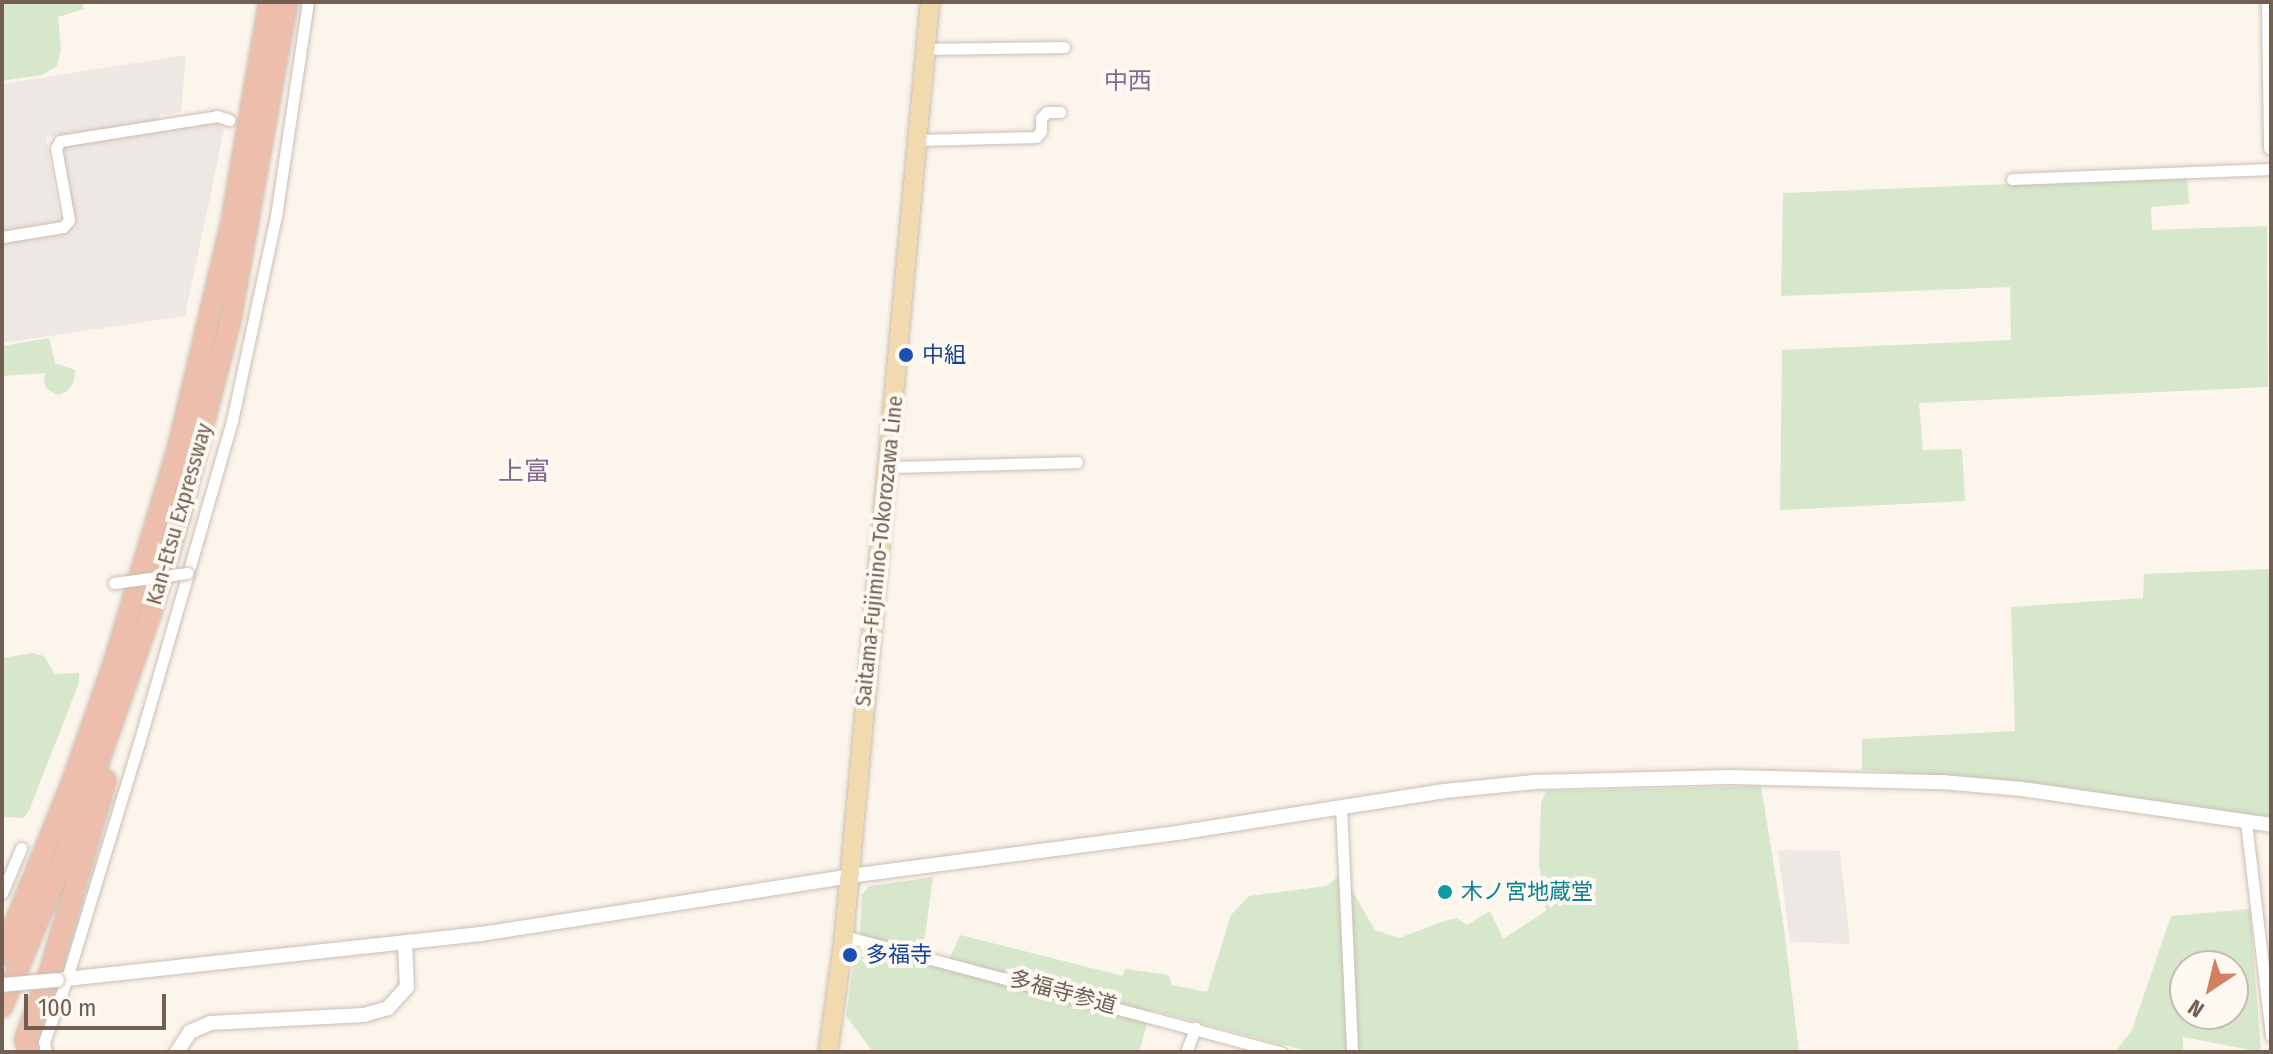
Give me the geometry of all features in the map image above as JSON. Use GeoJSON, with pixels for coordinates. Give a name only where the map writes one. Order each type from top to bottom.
{"type":"FeatureCollection","features":[{"type":"Feature","properties":{"kind":"highway","name":"Kan-Etsu Expressway"},"geometry":{"type":"LineString","coordinates":[[2,955],[71,785],[113,666],[179,444],[232,219],[269,2]]}},
{"type":"Feature","properties":{"kind":"highway","name":"Kan-Etsu Expressway"},"geometry":{"type":"LineString","coordinates":[[2,1007],[70,843],[152,610],[200,444],[231,317],[287,2]]}},
{"type":"Feature","properties":{"kind":"highway"},"geometry":{"type":"LineString","coordinates":[[30,1052],[25,1040],[50,971],[119,739],[152,610]]}},
{"type":"Feature","properties":{"kind":"main road","name":"Saitama-Fujimino-Tokorozawa Line"},"geometry":{"type":"LineString","coordinates":[[828,1052],[850,876],[930,2]]}},
{"type":"Feature","properties":{"kind":"street"},"geometry":{"type":"LineString","coordinates":[[46,1052],[44,1042],[62,979],[232,421],[273,217],[308,2]]}},
{"type":"Feature","properties":{"kind":"street"},"geometry":{"type":"LineString","coordinates":[[2269,2],[2271,148]]}},
{"type":"Feature","properties":{"kind":"street"},"geometry":{"type":"LineString","coordinates":[[926,49],[1064,47]]}},
{"type":"Feature","properties":{"kind":"street"},"geometry":{"type":"LineString","coordinates":[[918,140],[1036,137],[1041,131],[1041,118],[1047,112],[1060,112]]}},
{"type":"Feature","properties":{"kind":"street"},"geometry":{"type":"LineString","coordinates":[[2,237],[63,227],[69,220],[56,148],[60,141],[217,116],[229,120]]}},
{"type":"Feature","properties":{"kind":"street"},"geometry":{"type":"LineString","coordinates":[[2012,179],[2271,169]]}},
{"type":"Feature","properties":{"kind":"street"},"geometry":{"type":"LineString","coordinates":[[889,467],[1077,462]]}},
{"type":"Feature","properties":{"kind":"street"},"geometry":{"type":"LineString","coordinates":[[114,583],[187,573]]}},
{"type":"Feature","properties":{"kind":"street"},"geometry":{"type":"LineString","coordinates":[[2,985],[405,943],[850,876],[1183,832],[1341,806],[1535,782],[1802,777],[1993,786],[2271,825]]}},
{"type":"Feature","properties":{"kind":"street"},"geometry":{"type":"LineString","coordinates":[[1341,806],[1352,1052]]}},
{"type":"Feature","properties":{"kind":"street"},"geometry":{"type":"LineString","coordinates":[[2246,822],[2271,1036]]}},
{"type":"Feature","properties":{"kind":"street"},"geometry":{"type":"LineString","coordinates":[[2,893],[21,848]]}},
{"type":"Feature","properties":{"kind":"street","name":"多福寺参道"},"geometry":{"type":"LineString","coordinates":[[844,936],[1281,1052]]}},
{"type":"Feature","properties":{"kind":"street"},"geometry":{"type":"LineString","coordinates":[[177,1052],[186,1035],[210,1023],[364,1015],[388,1008],[407,987],[405,943]]}},
{"type":"Feature","properties":{"kind":"street"},"geometry":{"type":"LineString","coordinates":[[1186,1052],[1195,1028]]}},
{"type":"Feature","properties":{"kind":"shaded area"},"geometry":{"type":"Polygon","coordinates":[[[186,55],[181,112],[160,115],[158,122],[46,137],[60,221],[2,231],[2,84],[186,55]]]}},
{"type":"Feature","properties":{"kind":"shaded area"},"geometry":{"type":"Polygon","coordinates":[[[216,121],[224,130],[185,316],[2,343],[2,239],[74,227],[61,150],[65,145],[216,121]]]}},
{"type":"Feature","properties":{"kind":"shaded area"},"geometry":{"type":"Polygon","coordinates":[[[1778,850],[1840,851],[1850,944],[1790,942],[1778,850]]]}},
{"type":"Feature","properties":{"kind":"green space"},"geometry":{"type":"Polygon","coordinates":[[[2,2],[82,2],[84,9],[58,17],[61,49],[57,66],[42,75],[2,81],[2,2]]]}},
{"type":"Feature","properties":{"kind":"green space"},"geometry":{"type":"Polygon","coordinates":[[[2187,177],[2189,204],[2151,207],[2152,230],[2267,226],[2268,387],[1919,403],[1923,450],[1962,449],[1965,501],[1780,510],[1782,350],[2011,340],[2010,287],[1781,296],[1783,193],[2187,177]]]}},
{"type":"Feature","properties":{"kind":"green space"},"geometry":{"type":"Polygon","coordinates":[[[49,338],[55,363],[75,370],[74,382],[67,391],[58,395],[48,390],[44,383],[45,373],[2,376],[2,346],[49,338]]]}},
{"type":"Feature","properties":{"kind":"green space"},"geometry":{"type":"Polygon","coordinates":[[[2271,569],[2271,815],[2268,818],[2036,783],[1862,770],[1862,739],[2015,731],[2011,607],[2143,598],[2144,574],[2271,569]]]}},
{"type":"Feature","properties":{"kind":"green space"},"geometry":{"type":"Polygon","coordinates":[[[32,653],[44,656],[55,674],[79,673],[79,683],[30,808],[24,818],[2,817],[2,658],[32,653]]]}},
{"type":"Feature","properties":{"kind":"green space"},"geometry":{"type":"Polygon","coordinates":[[[1761,786],[1784,928],[1799,1052],[1311,1052],[1151,1010],[1139,1052],[873,1052],[846,1016],[856,946],[945,969],[960,935],[1123,976],[1125,969],[1169,975],[1172,985],[1207,992],[1231,915],[1249,896],[1327,886],[1342,873],[1375,930],[1399,938],[1457,918],[1467,925],[1490,911],[1503,939],[1546,911],[1539,864],[1541,803],[1546,791],[1761,786]]]}},
{"type":"Feature","properties":{"kind":"green space"},"geometry":{"type":"Polygon","coordinates":[[[933,877],[923,951],[860,935],[862,895],[869,886],[933,877]]]}},
{"type":"Feature","properties":{"kind":"green space"},"geometry":{"type":"Polygon","coordinates":[[[2250,909],[2261,1052],[2183,1037],[2183,1052],[2115,1052],[2132,1030],[2171,916],[2250,909]]]}},
{"type":"Feature","properties":{"kind":"place","name":"中組"},"geometry":{"type":"Point","coordinates":[906,355]}},
{"type":"Feature","properties":{"kind":"place","name":"木ノ宮地蔵堂"},"geometry":{"type":"Point","coordinates":[1445,892]}},
{"type":"Feature","properties":{"kind":"place","name":"多福寺"},"geometry":{"type":"Point","coordinates":[850,955]}},
{"type":"Feature","properties":{"kind":"district","name":"中西"},"geometry":{"type":"Point","coordinates":[1128,82]}},
{"type":"Feature","properties":{"kind":"district","name":"上富"},"geometry":{"type":"Point","coordinates":[524,472]}}]}
